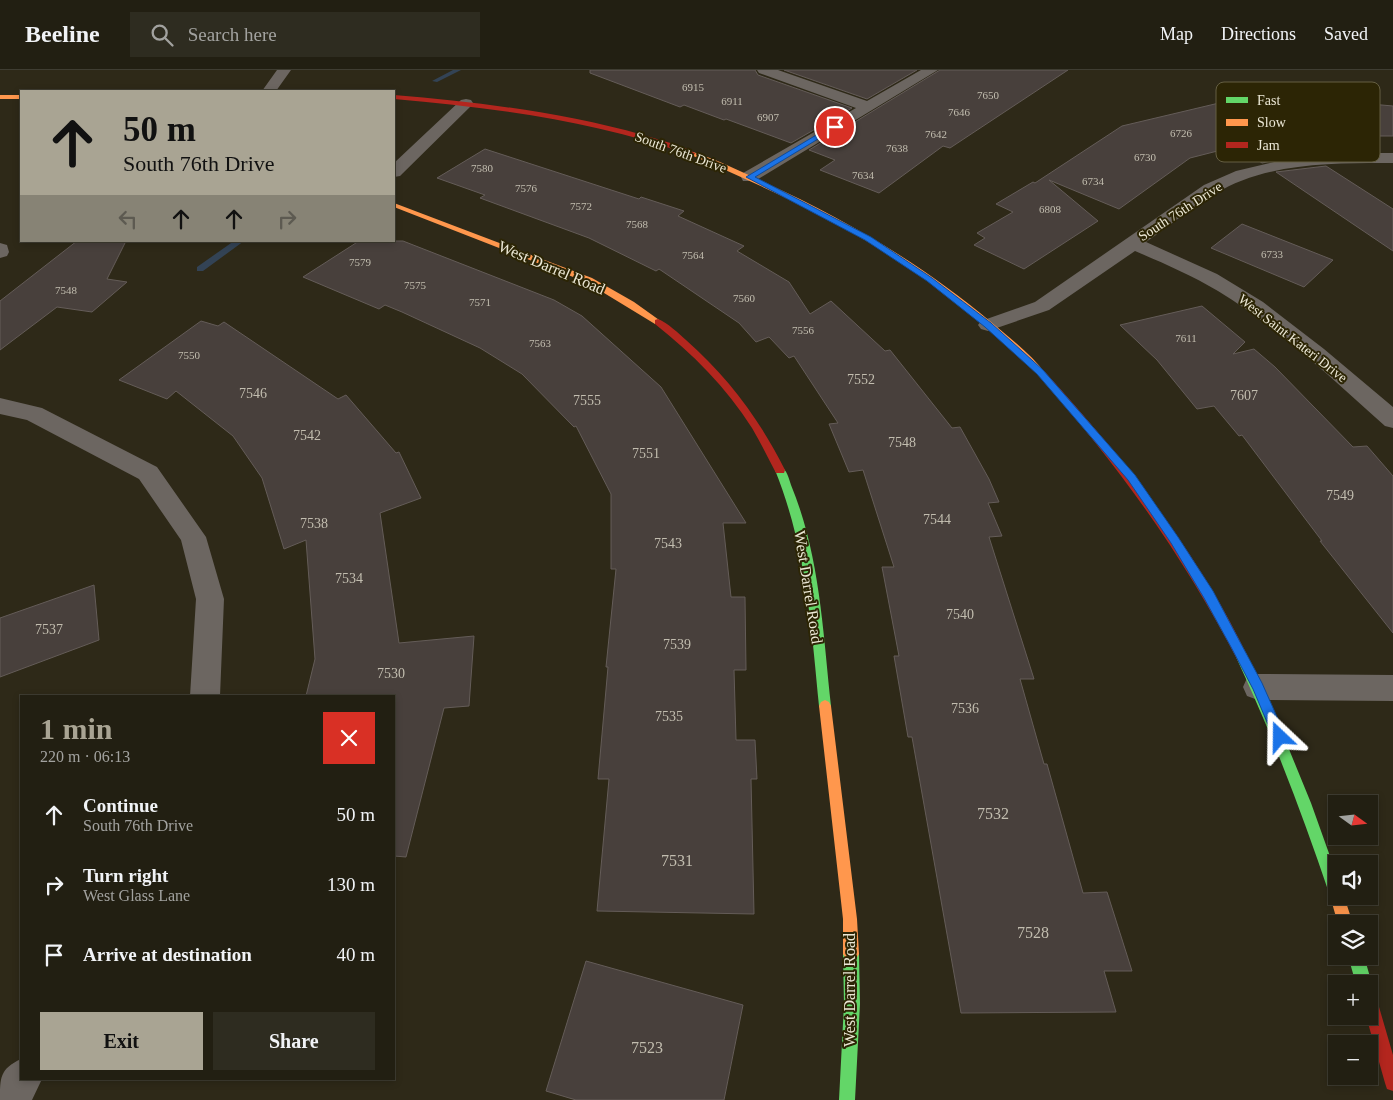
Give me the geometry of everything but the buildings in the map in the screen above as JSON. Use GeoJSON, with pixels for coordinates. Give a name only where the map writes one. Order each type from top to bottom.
{"type":"FeatureCollection","features":[{"type":"Feature","properties":{"kind":"street"},"geometry":{"type":"LineString","coordinates":[[270,90],[284,70]]}},
{"type":"Feature","properties":{"kind":"street"},"geometry":{"type":"LineString","coordinates":[[764,70],[869,106]]}},
{"type":"Feature","properties":{"kind":"street"},"geometry":{"type":"LineString","coordinates":[[749,177],[931,70]]}},
{"type":"Feature","properties":{"kind":"street"},"geometry":{"type":"LineString","coordinates":[[0,97],[20,97]]}},
{"type":"Feature","properties":{"kind":"street","name":"South 76th Drive"},"geometry":{"type":"LineString","coordinates":[[395,97],[466,103],[561,116],[647,138],[706,158],[749,177],[868,238],[930,279],[988,325],[1040,372],[1131,477],[1174,540],[1208,595],[1258,687],[1312,817],[1328,867]]}},
{"type":"Feature","properties":{"kind":"street"},"geometry":{"type":"LineString","coordinates":[[395,171],[466,103]]}},
{"type":"Feature","properties":{"kind":"street","name":"South 76th Drive"},"geometry":{"type":"LineString","coordinates":[[1380,158],[1393,158]]}},
{"type":"Feature","properties":{"kind":"street","name":"South 76th Drive"},"geometry":{"type":"LineString","coordinates":[[988,325],[1042,306],[1210,189],[1242,175],[1295,162]]}},
{"type":"Feature","properties":{"kind":"street","name":"West Darrel Road"},"geometry":{"type":"LineString","coordinates":[[395,205],[523,253],[600,286],[655,318],[684,342],[722,381],[760,432],[788,487],[804,541],[812,590],[850,919],[852,1004],[847,1100]]}},
{"type":"Feature","properties":{"kind":"street","name":"West Saint Kateri Drive"},"geometry":{"type":"LineString","coordinates":[[1132,243],[1176,262],[1235,292],[1266,313],[1393,420]]}},
{"type":"Feature","properties":{"kind":"street"},"geometry":{"type":"LineString","coordinates":[[0,406],[34,414],[148,473],[192,537],[210,599],[205,695]]}},
{"type":"Feature","properties":{"kind":"street"},"geometry":{"type":"LineString","coordinates":[[1258,687],[1393,688]]}},
{"type":"Feature","properties":{"kind":"street"},"geometry":{"type":"LineString","coordinates":[[1376,1025],[1393,1083]]}},
{"type":"Feature","properties":{"kind":"street"},"geometry":{"type":"LineString","coordinates":[[8,1100],[21,1080]]}},
{"type":"Feature","properties":{"kind":"waterway"},"geometry":{"type":"LineString","coordinates":[[435,81],[458,70]]}},
{"type":"Feature","properties":{"kind":"waterway"},"geometry":{"type":"LineString","coordinates":[[200,269],[239,242]]}},
{"type":"Feature","properties":{"kind":"traffic: fast"},"geometry":{"type":"LineString","coordinates":[[780,470],[791,498],[807,556],[816,616],[825,706]]}},
{"type":"Feature","properties":{"kind":"traffic: fast"},"geometry":{"type":"LineString","coordinates":[[1242,657],[1269,715],[1293,774],[1328,870]]}},
{"type":"Feature","properties":{"kind":"traffic: fast"},"geometry":{"type":"LineString","coordinates":[[847,1100],[852,1004],[851,954]]}},
{"type":"Feature","properties":{"kind":"traffic: fast"},"geometry":{"type":"LineString","coordinates":[[1359,965],[1361,975]]}},
{"type":"Feature","properties":{"kind":"traffic: slow"},"geometry":{"type":"LineString","coordinates":[[0,97],[20,97]]}},
{"type":"Feature","properties":{"kind":"traffic: slow"},"geometry":{"type":"LineString","coordinates":[[693,154],[788,196],[880,245],[923,273],[965,304],[1005,338],[1042,374]]}},
{"type":"Feature","properties":{"kind":"traffic: slow"},"geometry":{"type":"LineString","coordinates":[[395,205],[589,280],[658,322]]}},
{"type":"Feature","properties":{"kind":"traffic: slow"},"geometry":{"type":"LineString","coordinates":[[825,706],[850,919],[851,954]]}},
{"type":"Feature","properties":{"kind":"traffic: slow"},"geometry":{"type":"LineString","coordinates":[[1340,905],[1343,915]]}},
{"type":"Feature","properties":{"kind":"traffic: jam"},"geometry":{"type":"LineString","coordinates":[[395,97],[508,109],[583,122],[657,141],[693,154]]}},
{"type":"Feature","properties":{"kind":"traffic: jam"},"geometry":{"type":"LineString","coordinates":[[658,322],[695,353],[728,388],[757,428],[780,470]]}},
{"type":"Feature","properties":{"kind":"traffic: jam"},"geometry":{"type":"LineString","coordinates":[[1042,374],[1100,440],[1152,508],[1199,580],[1242,657]]}},
{"type":"Feature","properties":{"kind":"traffic: jam"},"geometry":{"type":"LineString","coordinates":[[1376,1025],[1393,1083]]}},
{"type":"Feature","properties":{"kind":"route"},"geometry":{"type":"LineString","coordinates":[[835,127],[749,177],[868,238],[930,279],[988,325],[1040,372],[1131,477],[1174,540],[1235,643],[1258,687],[1280,737]]}}]}
